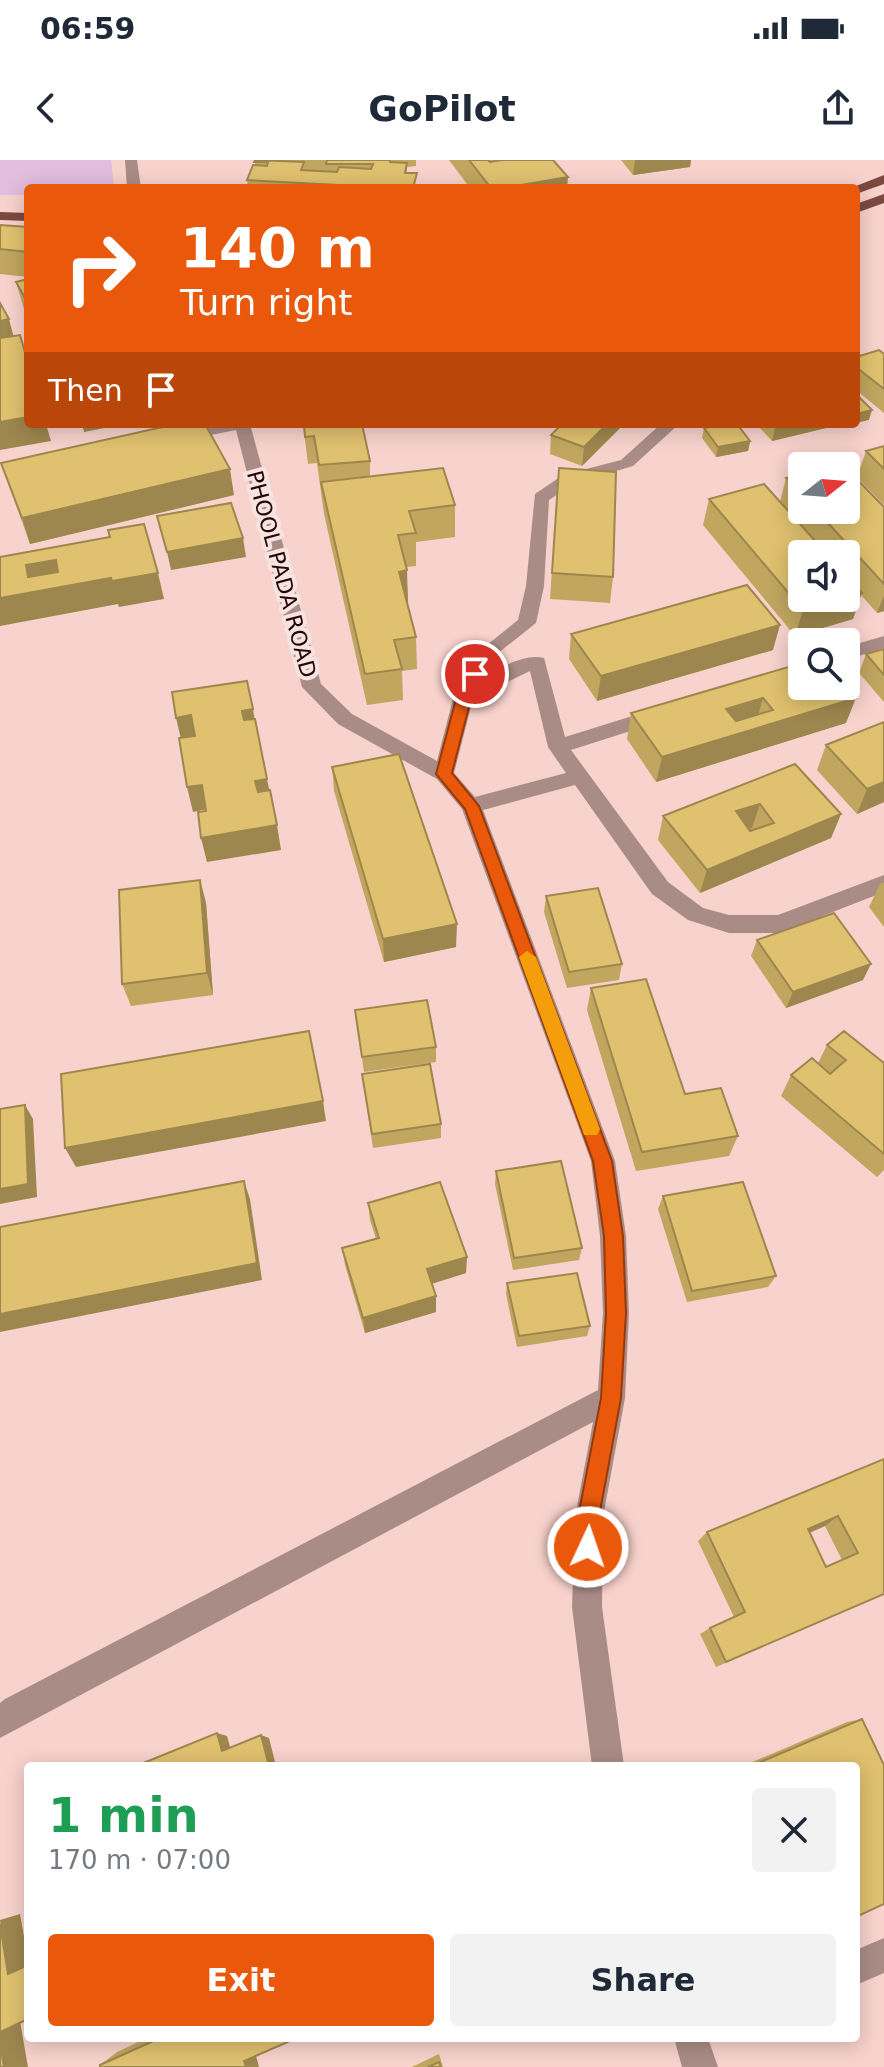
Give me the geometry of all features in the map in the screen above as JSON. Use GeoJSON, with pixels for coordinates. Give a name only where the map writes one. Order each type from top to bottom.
{"type":"FeatureCollection","features":[{"type":"Feature","properties":{"kind":"main road"},"geometry":{"type":"LineString","coordinates":[[860,188],[884,179]]}},
{"type":"Feature","properties":{"kind":"main road"},"geometry":{"type":"LineString","coordinates":[[860,207],[884,198]]}},
{"type":"Feature","properties":{"kind":"main road"},"geometry":{"type":"LineString","coordinates":[[0,213],[24,214]]}},
{"type":"Feature","properties":{"kind":"street"},"geometry":{"type":"LineString","coordinates":[[131,160],[134,184]]}},
{"type":"Feature","properties":{"kind":"street"},"geometry":{"type":"LineString","coordinates":[[165,439],[221,428]]}},
{"type":"Feature","properties":{"kind":"street","name":"PHOOL PADA ROAD"},"geometry":{"type":"LineString","coordinates":[[242,428],[312,687],[345,719],[444,774],[471,806],[603,1161],[613,1236],[616,1313],[611,1398],[589,1517],[587,1607],[607,1762]]}},
{"type":"Feature","properties":{"kind":"street"},"geometry":{"type":"LineString","coordinates":[[666,428],[627,463],[569,479],[541,498],[535,586],[527,623],[558,747],[660,888],[696,914],[729,924],[779,924],[884,883]]}},
{"type":"Feature","properties":{"kind":"street"},"geometry":{"type":"LineString","coordinates":[[444,774],[464,695],[486,653],[527,623]]}},
{"type":"Feature","properties":{"kind":"street"},"geometry":{"type":"LineString","coordinates":[[860,650],[884,642]]}},
{"type":"Feature","properties":{"kind":"street"},"geometry":{"type":"LineString","coordinates":[[464,695],[512,670],[537,662]]}},
{"type":"Feature","properties":{"kind":"street"},"geometry":{"type":"LineString","coordinates":[[558,747],[673,710]]}},
{"type":"Feature","properties":{"kind":"street"},"geometry":{"type":"LineString","coordinates":[[471,806],[577,777]]}},
{"type":"Feature","properties":{"kind":"street"},"geometry":{"type":"LineString","coordinates":[[0,1722],[16,1710],[611,1398]]}},
{"type":"Feature","properties":{"kind":"street"},"geometry":{"type":"LineString","coordinates":[[860,1966],[884,1955]]}},
{"type":"Feature","properties":{"kind":"shaded area"},"geometry":{"type":"Polygon","coordinates":[[[0,160],[111,160],[114,184],[24,184],[24,195],[0,195],[0,160]]]}},
{"type":"Feature","properties":{"kind":"building"},"geometry":{"type":"Polygon","coordinates":[[[255,160],[304,162],[301,170],[337,172],[339,167],[371,169],[373,164],[326,164],[327,160],[390,160],[407,163],[405,173],[417,173],[414,184],[247,180],[253,165],[267,166],[268,162],[255,160]]]}},
{"type":"Feature","properties":{"kind":"building"},"geometry":{"type":"Polygon","coordinates":[[[469,160],[553,160],[568,177],[527,184],[488,184],[469,160]]]}},
{"type":"Feature","properties":{"kind":"building"},"geometry":{"type":"Polygon","coordinates":[[[0,225],[24,227],[24,252],[0,249],[0,225]]]}},
{"type":"Feature","properties":{"kind":"building"},"geometry":{"type":"Polygon","coordinates":[[[24,280],[24,296],[16,282],[24,280]]]}},
{"type":"Feature","properties":{"kind":"building"},"geometry":{"type":"Polygon","coordinates":[[[0,303],[9,319],[0,321],[0,303]]]}},
{"type":"Feature","properties":{"kind":"building"},"geometry":{"type":"Polygon","coordinates":[[[20,335],[24,349],[24,418],[0,422],[0,338],[20,335]]]}},
{"type":"Feature","properties":{"kind":"building"},"geometry":{"type":"Polygon","coordinates":[[[879,350],[884,354],[884,389],[860,370],[860,356],[879,350]]]}},
{"type":"Feature","properties":{"kind":"building"},"geometry":{"type":"Polygon","coordinates":[[[860,398],[872,410],[860,413],[860,398]]]}},
{"type":"Feature","properties":{"kind":"building"},"geometry":{"type":"Polygon","coordinates":[[[158,428],[207,428],[230,469],[22,518],[1,463],[158,428]]]}},
{"type":"Feature","properties":{"kind":"building"},"geometry":{"type":"Polygon","coordinates":[[[304,428],[363,428],[370,461],[319,465],[314,436],[305,437],[304,428]]]}},
{"type":"Feature","properties":{"kind":"building"},"geometry":{"type":"Polygon","coordinates":[[[558,428],[603,428],[584,447],[551,435],[558,428]]]}},
{"type":"Feature","properties":{"kind":"building"},"geometry":{"type":"Polygon","coordinates":[[[704,428],[740,428],[750,441],[718,447],[704,428]]]}},
{"type":"Feature","properties":{"kind":"building"},"geometry":{"type":"Polygon","coordinates":[[[884,446],[884,469],[866,451],[884,446]]]}},
{"type":"Feature","properties":{"kind":"building"},"geometry":{"type":"Polygon","coordinates":[[[443,468],[455,505],[409,511],[416,533],[398,535],[407,570],[399,572],[416,637],[394,640],[402,669],[365,674],[321,482],[443,468]]]}},
{"type":"Feature","properties":{"kind":"building"},"geometry":{"type":"Polygon","coordinates":[[[559,468],[616,472],[613,577],[552,573],[559,468]]]}},
{"type":"Feature","properties":{"kind":"building"},"geometry":{"type":"Polygon","coordinates":[[[860,482],[884,507],[884,584],[860,558],[860,540],[844,540],[829,524],[860,524],[860,482]]]}},
{"type":"Feature","properties":{"kind":"building"},"geometry":{"type":"Polygon","coordinates":[[[764,484],[788,511],[788,524],[800,524],[814,540],[788,540],[788,592],[709,499],[764,484]]]}},
{"type":"Feature","properties":{"kind":"building"},"geometry":{"type":"Polygon","coordinates":[[[231,503],[243,538],[167,552],[157,516],[231,503]]]}},
{"type":"Feature","properties":{"kind":"building"},"geometry":{"type":"Polygon","coordinates":[[[144,524],[158,573],[112,581],[111,578],[0,598],[0,557],[110,537],[108,530],[144,524]],[[56,560],[26,565],[28,577],[58,572],[56,560]]]}},
{"type":"Feature","properties":{"kind":"building"},"geometry":{"type":"Polygon","coordinates":[[[747,585],[780,625],[601,676],[571,634],[747,585]]]}},
{"type":"Feature","properties":{"kind":"building"},"geometry":{"type":"Polygon","coordinates":[[[884,649],[884,675],[866,654],[884,649]]]}},
{"type":"Feature","properties":{"kind":"building"},"geometry":{"type":"Polygon","coordinates":[[[788,667],[788,700],[849,700],[662,757],[631,713],[788,667]],[[763,698],[726,709],[736,721],[773,710],[763,698]]]}},
{"type":"Feature","properties":{"kind":"building"},"geometry":{"type":"Polygon","coordinates":[[[247,681],[253,709],[242,711],[244,720],[255,719],[267,779],[255,781],[258,792],[270,790],[277,825],[201,838],[198,812],[206,811],[202,785],[187,787],[179,738],[195,736],[191,715],[176,718],[172,692],[247,681]]]}},
{"type":"Feature","properties":{"kind":"building"},"geometry":{"type":"Polygon","coordinates":[[[884,722],[884,782],[867,789],[826,745],[884,722]]]}},
{"type":"Feature","properties":{"kind":"building"},"geometry":{"type":"Polygon","coordinates":[[[399,754],[457,924],[383,939],[332,767],[399,754]]]}},
{"type":"Feature","properties":{"kind":"building"},"geometry":{"type":"Polygon","coordinates":[[[795,764],[841,814],[707,870],[663,816],[795,764]],[[760,804],[736,811],[750,831],[774,823],[760,804]]]}},
{"type":"Feature","properties":{"kind":"building"},"geometry":{"type":"Polygon","coordinates":[[[200,880],[207,973],[122,984],[119,890],[200,880]]]}},
{"type":"Feature","properties":{"kind":"building"},"geometry":{"type":"Polygon","coordinates":[[[598,888],[622,964],[569,972],[546,896],[598,888]]]}},
{"type":"Feature","properties":{"kind":"building"},"geometry":{"type":"Polygon","coordinates":[[[834,913],[871,964],[793,992],[757,940],[834,913]]]}},
{"type":"Feature","properties":{"kind":"building"},"geometry":{"type":"Polygon","coordinates":[[[646,979],[685,1094],[721,1088],[738,1136],[642,1152],[591,988],[646,979]]]}},
{"type":"Feature","properties":{"kind":"building"},"geometry":{"type":"Polygon","coordinates":[[[427,1000],[436,1047],[362,1057],[355,1010],[427,1000]]]}},
{"type":"Feature","properties":{"kind":"building"},"geometry":{"type":"Polygon","coordinates":[[[309,1031],[323,1101],[65,1148],[61,1074],[309,1031]]]}},
{"type":"Feature","properties":{"kind":"building"},"geometry":{"type":"Polygon","coordinates":[[[844,1031],[884,1063],[884,1154],[791,1075],[812,1058],[830,1074],[846,1060],[827,1045],[844,1031]]]}},
{"type":"Feature","properties":{"kind":"building"},"geometry":{"type":"Polygon","coordinates":[[[430,1064],[441,1124],[372,1134],[362,1074],[430,1064]]]}},
{"type":"Feature","properties":{"kind":"building"},"geometry":{"type":"Polygon","coordinates":[[[25,1105],[28,1184],[0,1189],[0,1109],[25,1105]]]}},
{"type":"Feature","properties":{"kind":"building"},"geometry":{"type":"Polygon","coordinates":[[[561,1161],[582,1248],[514,1258],[496,1171],[561,1161]]]}},
{"type":"Feature","properties":{"kind":"building"},"geometry":{"type":"Polygon","coordinates":[[[244,1181],[257,1263],[0,1314],[0,1227],[244,1181]]]}},
{"type":"Feature","properties":{"kind":"building"},"geometry":{"type":"Polygon","coordinates":[[[440,1182],[467,1257],[427,1269],[436,1296],[363,1318],[342,1248],[379,1238],[368,1203],[440,1182]]]}},
{"type":"Feature","properties":{"kind":"building"},"geometry":{"type":"Polygon","coordinates":[[[743,1182],[776,1276],[692,1291],[663,1196],[743,1182]]]}},
{"type":"Feature","properties":{"kind":"building"},"geometry":{"type":"Polygon","coordinates":[[[577,1273],[590,1326],[519,1336],[507,1283],[577,1273]]]}},
{"type":"Feature","properties":{"kind":"building"},"geometry":{"type":"Polygon","coordinates":[[[884,1459],[884,1594],[726,1662],[710,1628],[745,1612],[707,1532],[884,1459]],[[838,1516],[808,1529],[826,1567],[858,1553],[838,1516]]]}},
{"type":"Feature","properties":{"kind":"building"},"geometry":{"type":"Polygon","coordinates":[[[862,1719],[884,1765],[884,1904],[860,1915],[860,1762],[760,1762],[862,1719]]]}},
{"type":"Feature","properties":{"kind":"building"},"geometry":{"type":"Polygon","coordinates":[[[217,1733],[222,1751],[261,1735],[268,1762],[146,1762],[217,1733]]]}},
{"type":"Feature","properties":{"kind":"building"},"geometry":{"type":"Polygon","coordinates":[[[0,1924],[8,1974],[24,1967],[24,2021],[0,2032],[0,1924]]]}},
{"type":"Feature","properties":{"kind":"building"},"geometry":{"type":"Polygon","coordinates":[[[151,2042],[288,2042],[244,2061],[246,2067],[100,2065],[151,2042]]]}},
{"type":"Feature","properties":{"kind":"building"},"geometry":{"type":"Polygon","coordinates":[[[0,2043],[4,2067],[0,2067],[0,2043]]]}},
{"type":"Feature","properties":{"kind":"slow traffic"},"geometry":{"type":"LineString","coordinates":[[527,957],[591,1129]]}},
{"type":"Feature","properties":{"kind":"route"},"geometry":{"type":"LineString","coordinates":[[475,674],[464,695],[444,774],[471,806],[603,1161],[613,1236],[616,1313],[611,1398],[589,1517],[588,1547]]}}]}
